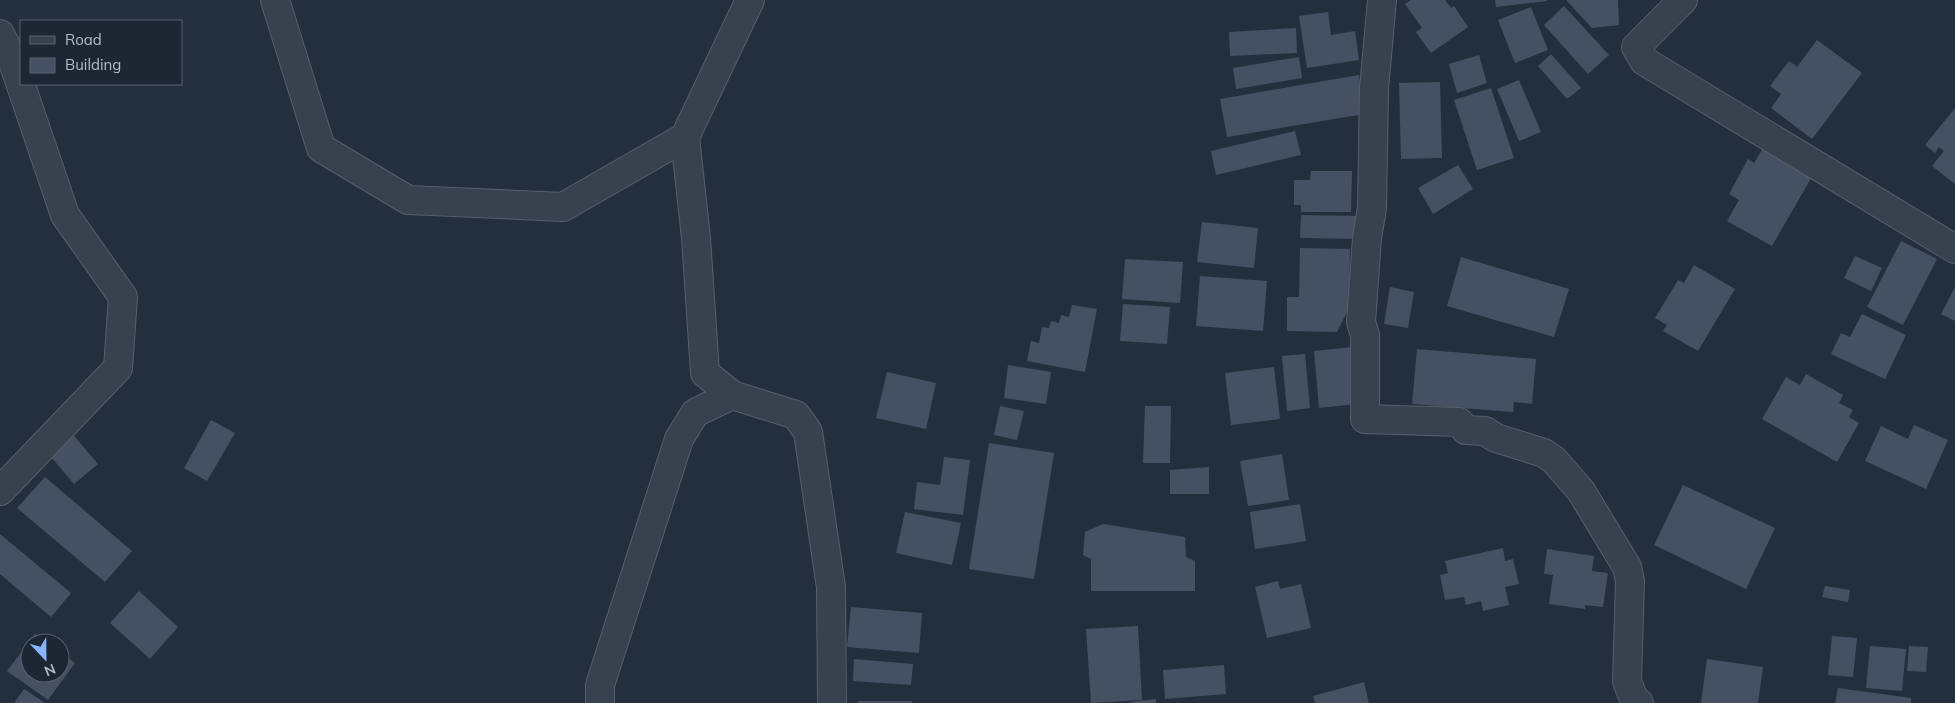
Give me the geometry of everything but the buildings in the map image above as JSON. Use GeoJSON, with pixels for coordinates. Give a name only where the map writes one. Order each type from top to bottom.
{"type":"FeatureCollection","features":[{"type":"Feature","properties":{"kind":"street"},"geometry":{"type":"LineString","coordinates":[[275,0],[321,148],[408,200],[564,207],[685,137]]}},
{"type":"Feature","properties":{"kind":"street"},"geometry":{"type":"LineString","coordinates":[[750,0],[685,137],[696,238],[704,373],[732,395],[796,415],[808,432],[831,587],[832,703]]}},
{"type":"Feature","properties":{"kind":"street"},"geometry":{"type":"LineString","coordinates":[[1382,0],[1374,90],[1372,208],[1367,238],[1361,322],[1365,335],[1365,419],[1459,422],[1466,430],[1485,431],[1496,438],[1544,452],[1554,460],[1582,491],[1627,567],[1630,581],[1627,681],[1633,697],[1639,703]]}},
{"type":"Feature","properties":{"kind":"street"},"geometry":{"type":"LineString","coordinates":[[1683,0],[1636,47],[1644,62],[1955,249]]}},
{"type":"Feature","properties":{"kind":"street"},"geometry":{"type":"LineString","coordinates":[[0,34],[11,56],[20,82]]}},
{"type":"Feature","properties":{"kind":"street"},"geometry":{"type":"LineString","coordinates":[[0,491],[118,368],[123,297],[65,215],[21,85]]}},
{"type":"Feature","properties":{"kind":"street"},"geometry":{"type":"LineString","coordinates":[[600,703],[600,685],[679,439],[695,413],[732,395]]}}]}
